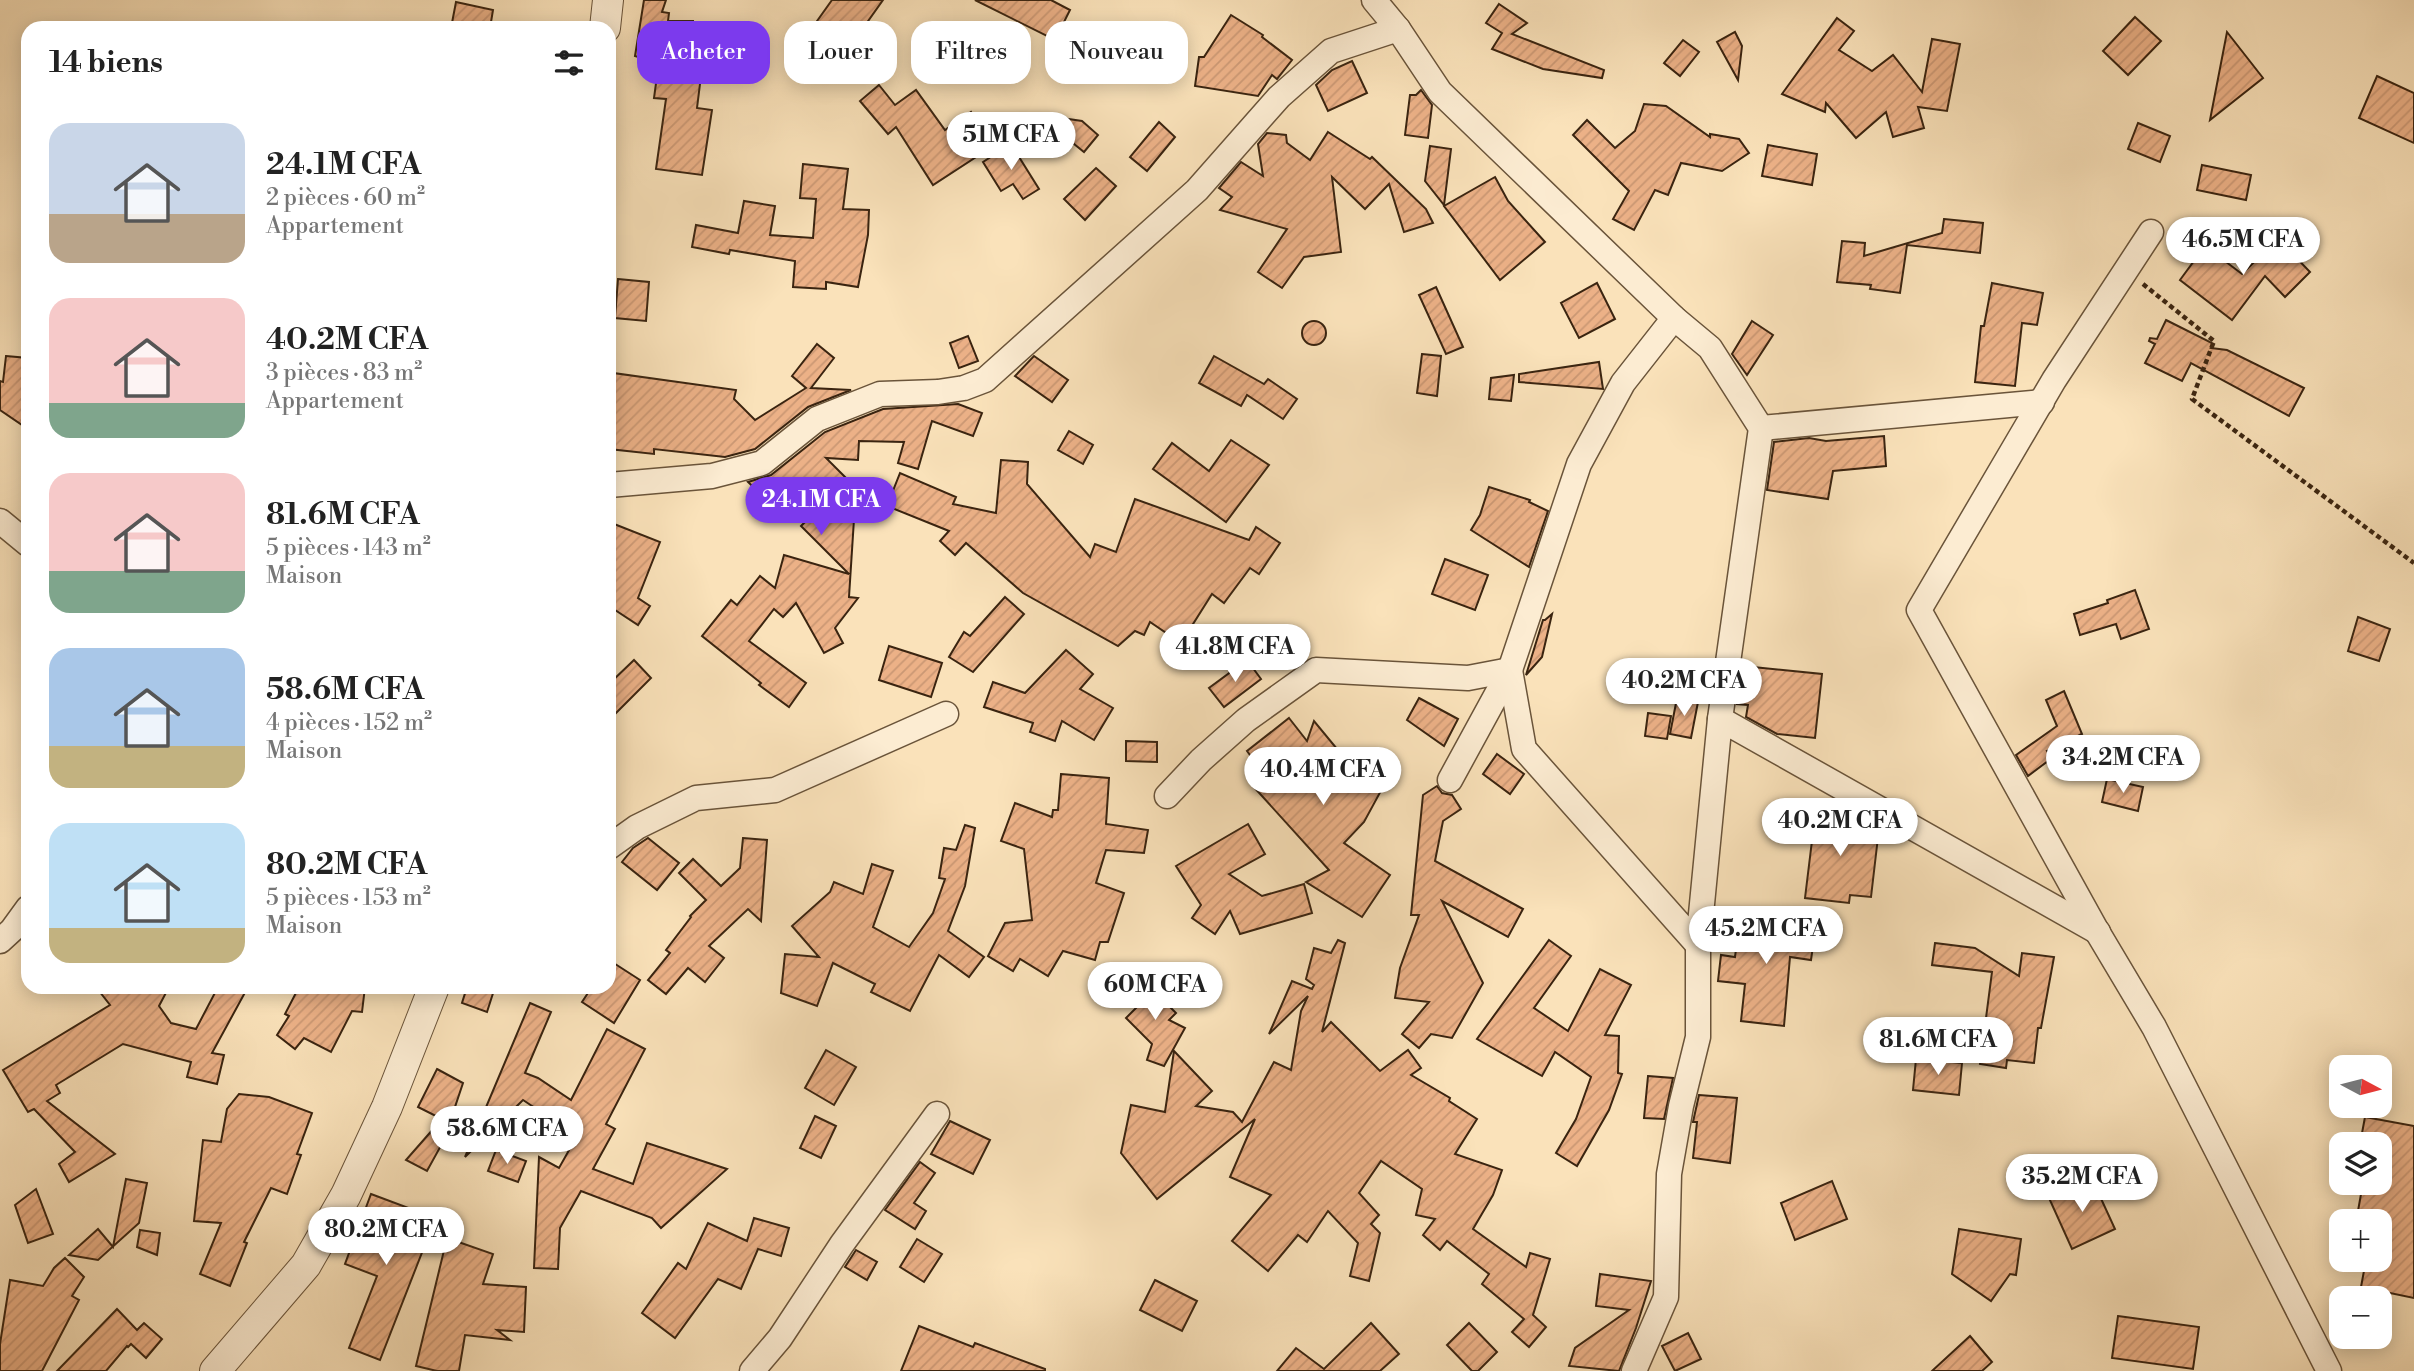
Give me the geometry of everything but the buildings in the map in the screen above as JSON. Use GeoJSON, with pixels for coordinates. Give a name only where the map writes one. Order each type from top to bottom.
{"type":"FeatureCollection","features":[{"type":"Feature","properties":{"kind":"street"},"geometry":{"type":"LineString","coordinates":[[606,21],[608,0]]}},
{"type":"Feature","properties":{"kind":"street"},"geometry":{"type":"LineString","coordinates":[[1374,0],[1398,29],[1440,92],[1674,318],[1710,348],[1761,428],[1720,719],[1698,945],[1699,1037],[1681,1106],[1669,1174],[1666,1297],[1634,1371]]}},
{"type":"Feature","properties":{"kind":"street"},"geometry":{"type":"LineString","coordinates":[[616,484],[712,476],[762,463],[817,419],[880,394],[938,392],[964,388],[985,380],[1197,190],[1279,97],[1331,51],[1398,29]]}},
{"type":"Feature","properties":{"kind":"street"},"geometry":{"type":"LineString","coordinates":[[2151,232],[2042,402],[1919,610],[2098,933],[2154,1027],[2329,1371]]}},
{"type":"Feature","properties":{"kind":"street"},"geometry":{"type":"LineString","coordinates":[[1450,780],[1510,670],[1578,464],[1623,383],[1674,318]]}},
{"type":"Feature","properties":{"kind":"street"},"geometry":{"type":"LineString","coordinates":[[1761,428],[2042,402]]}},
{"type":"Feature","properties":{"kind":"street"},"geometry":{"type":"LineString","coordinates":[[0,522],[21,537]]}},
{"type":"Feature","properties":{"kind":"street"},"geometry":{"type":"LineString","coordinates":[[1167,796],[1201,760],[1246,720],[1316,670],[1468,678],[1510,670]]}},
{"type":"Feature","properties":{"kind":"street"},"geometry":{"type":"LineString","coordinates":[[1510,670],[1524,749],[1698,945]]}},
{"type":"Feature","properties":{"kind":"street"},"geometry":{"type":"LineString","coordinates":[[616,841],[637,827],[696,798],[775,790],[946,714]]}},
{"type":"Feature","properties":{"kind":"street"},"geometry":{"type":"LineString","coordinates":[[1720,719],[2098,933]]}},
{"type":"Feature","properties":{"kind":"street"},"geometry":{"type":"LineString","coordinates":[[0,941],[21,918]]}},
{"type":"Feature","properties":{"kind":"street"},"geometry":{"type":"LineString","coordinates":[[215,1371],[306,1265],[346,1195],[387,1107],[431,994]]}},
{"type":"Feature","properties":{"kind":"street"},"geometry":{"type":"LineString","coordinates":[[752,1371],[780,1338],[842,1244],[937,1114]]}},
{"type":"Feature","properties":{"kind":"path"},"geometry":{"type":"LineString","coordinates":[[2126,271],[2214,341],[2192,399],[2414,563]]}}]}
